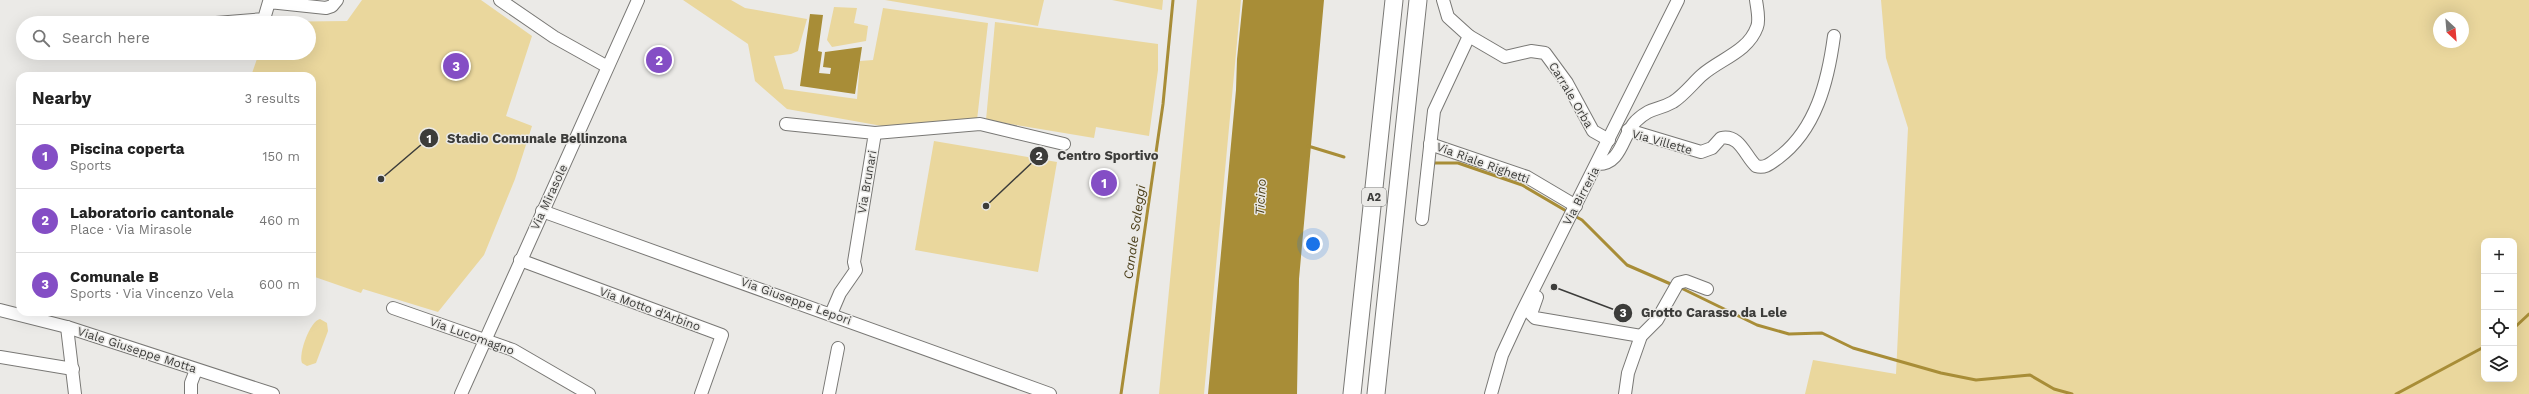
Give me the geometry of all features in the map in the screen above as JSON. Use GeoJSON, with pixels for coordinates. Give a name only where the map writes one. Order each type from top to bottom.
{"type":"FeatureCollection","features":[{"type":"Feature","properties":{"kind":"highway","name":"A2"},"geometry":{"type":"LineString","coordinates":[[1352,394],[1394,0]]}},
{"type":"Feature","properties":{"kind":"highway","name":"A2"},"geometry":{"type":"LineString","coordinates":[[1376,394],[1418,0]]}},
{"type":"Feature","properties":{"kind":"street"},"geometry":{"type":"LineString","coordinates":[[265,16],[269,2],[326,8],[332,6],[337,0]]}},
{"type":"Feature","properties":{"kind":"street"},"geometry":{"type":"LineString","coordinates":[[500,0],[554,38],[606,66]]}},
{"type":"Feature","properties":{"kind":"street","name":"Via Mirasole"},"geometry":{"type":"LineString","coordinates":[[461,394],[606,66],[638,0]]}},
{"type":"Feature","properties":{"kind":"street"},"geometry":{"type":"LineString","coordinates":[[1444,0],[1448,17],[1469,36]]}},
{"type":"Feature","properties":{"kind":"street","name":"Via Birreria"},"geometry":{"type":"LineString","coordinates":[[1491,394],[1506,345],[1598,164],[1630,94],[1678,0]]}},
{"type":"Feature","properties":{"kind":"street"},"geometry":{"type":"LineString","coordinates":[[1628,130],[1648,111],[1673,102],[1704,74],[1736,54],[1758,27],[1756,0]]}},
{"type":"Feature","properties":{"kind":"street","name":"Carrale Orba"},"geometry":{"type":"LineString","coordinates":[[1469,36],[1505,57],[1531,50],[1545,53],[1567,83],[1593,131],[1609,140]]}},
{"type":"Feature","properties":{"kind":"street","name":"Via Riale Righetti"},"geometry":{"type":"LineString","coordinates":[[1422,218],[1434,112],[1469,36]]}},
{"type":"Feature","properties":{"kind":"street","name":"Via Villette"},"geometry":{"type":"LineString","coordinates":[[1598,164],[1607,163],[1613,160],[1628,130],[1701,152],[1712,148],[1721,138],[1731,139],[1740,144],[1753,164],[1759,167],[1765,167],[1791,147],[1806,129],[1814,113],[1830,68],[1834,36]]}},
{"type":"Feature","properties":{"kind":"street","name":"Via Brunari"},"geometry":{"type":"LineString","coordinates":[[786,124],[875,133],[854,262],[856,270],[840,292],[831,314]]}},
{"type":"Feature","properties":{"kind":"street"},"geometry":{"type":"LineString","coordinates":[[875,133],[980,124],[1064,144]]}},
{"type":"Feature","properties":{"kind":"street","name":"Via Riale Righetti"},"geometry":{"type":"LineString","coordinates":[[1430,144],[1527,177],[1575,208]]}},
{"type":"Feature","properties":{"kind":"street","name":"Via Giuseppe Lepori"},"geometry":{"type":"LineString","coordinates":[[542,211],[1050,394]]}},
{"type":"Feature","properties":{"kind":"street","name":"Via Motto d'Arbino"},"geometry":{"type":"LineString","coordinates":[[520,260],[722,335],[701,394]]}},
{"type":"Feature","properties":{"kind":"street"},"geometry":{"type":"LineString","coordinates":[[1625,394],[1628,373],[1641,336],[1657,320],[1678,283],[1686,281],[1707,289]]}},
{"type":"Feature","properties":{"kind":"street"},"geometry":{"type":"LineString","coordinates":[[1534,290],[1537,296],[1531,314],[1533,317],[1641,336]]}},
{"type":"Feature","properties":{"kind":"street","name":"Via Lucomagno"},"geometry":{"type":"LineString","coordinates":[[393,308],[513,350],[589,394]]}},
{"type":"Feature","properties":{"kind":"street","name":"Viale Giuseppe Motta"},"geometry":{"type":"LineString","coordinates":[[0,309],[16,313]]}},
{"type":"Feature","properties":{"kind":"street","name":"Viale Giuseppe Motta"},"geometry":{"type":"LineString","coordinates":[[26,316],[67,327],[272,394]]}},
{"type":"Feature","properties":{"kind":"street"},"geometry":{"type":"LineString","coordinates":[[67,327],[75,394]]}},
{"type":"Feature","properties":{"kind":"street"},"geometry":{"type":"LineString","coordinates":[[829,394],[838,348]]}},
{"type":"Feature","properties":{"kind":"street"},"geometry":{"type":"LineString","coordinates":[[0,357],[73,369]]}},
{"type":"Feature","properties":{"kind":"street"},"geometry":{"type":"LineString","coordinates":[[191,394],[191,383],[196,370]]}},
{"type":"Feature","properties":{"kind":"shaded area"},"geometry":{"type":"Polygon","coordinates":[[[362,0],[481,0],[532,36],[506,116],[532,126],[515,179],[484,255],[438,312],[363,289],[361,293],[316,277],[316,72],[252,72],[257,60],[316,60],[316,21],[347,21],[362,0]]]}},
{"type":"Feature","properties":{"kind":"shaded area"},"geometry":{"type":"Polygon","coordinates":[[[683,0],[731,0],[745,8],[807,19],[798,51],[791,54],[774,56],[784,89],[857,99],[860,61],[873,60],[883,8],[988,23],[977,120],[882,126],[787,109],[755,81],[748,44],[683,0]]]}},
{"type":"Feature","properties":{"kind":"shaded area"},"geometry":{"type":"Polygon","coordinates":[[[885,0],[1044,0],[1038,26],[885,0]]]}},
{"type":"Feature","properties":{"kind":"shaded area"},"geometry":{"type":"Polygon","coordinates":[[[1112,0],[1163,0],[1162,10],[1112,0]]]}},
{"type":"Feature","properties":{"kind":"shaded area"},"geometry":{"type":"Polygon","coordinates":[[[1197,0],[1241,0],[1204,394],[1159,394],[1197,0]]]}},
{"type":"Feature","properties":{"kind":"shaded area"},"geometry":{"type":"Polygon","coordinates":[[[1881,0],[2529,0],[2529,394],[1805,394],[1813,360],[1896,374],[1908,128],[1886,58],[1881,0]]]}},
{"type":"Feature","properties":{"kind":"shaded area"},"geometry":{"type":"Polygon","coordinates":[[[834,7],[857,8],[854,23],[868,26],[866,41],[832,47],[827,40],[834,7]]]}},
{"type":"Feature","properties":{"kind":"shaded area"},"geometry":{"type":"Polygon","coordinates":[[[995,22],[1158,44],[1158,70],[1149,136],[1096,127],[1094,138],[986,120],[995,22]]]}},
{"type":"Feature","properties":{"kind":"shaded area"},"geometry":{"type":"Polygon","coordinates":[[[934,141],[1057,162],[1038,272],[915,250],[934,141]]]}},
{"type":"Feature","properties":{"kind":"shaded area"},"geometry":{"type":"Polygon","coordinates":[[[320,319],[327,323],[328,331],[316,363],[307,366],[302,363],[301,359],[303,346],[312,325],[320,319]]]}},
{"type":"Feature","properties":{"kind":"water","name":"Ticino"},"geometry":{"type":"Polygon","coordinates":[[[1243,0],[1324,0],[1299,279],[1297,394],[1208,394],[1243,0]]]}},
{"type":"Feature","properties":{"kind":"water"},"geometry":{"type":"Polygon","coordinates":[[[810,14],[823,15],[818,51],[822,52],[819,73],[830,74],[831,68],[823,67],[825,52],[862,47],[855,94],[800,86],[810,14]]]}},
{"type":"Feature","properties":{"kind":"waterway","name":"Canale Saleggi"},"geometry":{"type":"LineString","coordinates":[[1121,394],[1163,104],[1173,0]]}},
{"type":"Feature","properties":{"kind":"waterway"},"geometry":{"type":"LineString","coordinates":[[1308,146],[1344,157]]}},
{"type":"Feature","properties":{"kind":"waterway"},"geometry":{"type":"LineString","coordinates":[[1431,163],[1458,163],[1522,185],[1568,212]]}},
{"type":"Feature","properties":{"kind":"waterway"},"geometry":{"type":"LineString","coordinates":[[1573,215],[1582,220],[1627,265],[1673,285]]}},
{"type":"Feature","properties":{"kind":"waterway"},"geometry":{"type":"LineString","coordinates":[[1679,287],[1757,325],[1789,334],[1822,333],[1853,348],[1941,373],[1976,380],[2030,375],[2054,389],[2072,394]]}},
{"type":"Feature","properties":{"kind":"waterway"},"geometry":{"type":"LineString","coordinates":[[2517,325],[2529,314]]}},
{"type":"Feature","properties":{"kind":"waterway"},"geometry":{"type":"LineString","coordinates":[[2396,394],[2481,349]]}},
{"type":"Feature","properties":{"kind":"place","name":"Laboratorio cantonale"},"geometry":{"type":"Point","coordinates":[659,60]}},
{"type":"Feature","properties":{"kind":"place","name":"Comunale B"},"geometry":{"type":"Point","coordinates":[456,66]}},
{"type":"Feature","properties":{"kind":"place","name":"Stadio Comunale Bellinzona"},"geometry":{"type":"Point","coordinates":[381,179]}},
{"type":"Feature","properties":{"kind":"place","name":"Piscina coperta"},"geometry":{"type":"Point","coordinates":[1104,183]}},
{"type":"Feature","properties":{"kind":"place","name":"Centro Sportivo"},"geometry":{"type":"Point","coordinates":[986,206]}},
{"type":"Feature","properties":{"kind":"place","name":"Grotto Carasso da Lele"},"geometry":{"type":"Point","coordinates":[1554,287]}}]}
